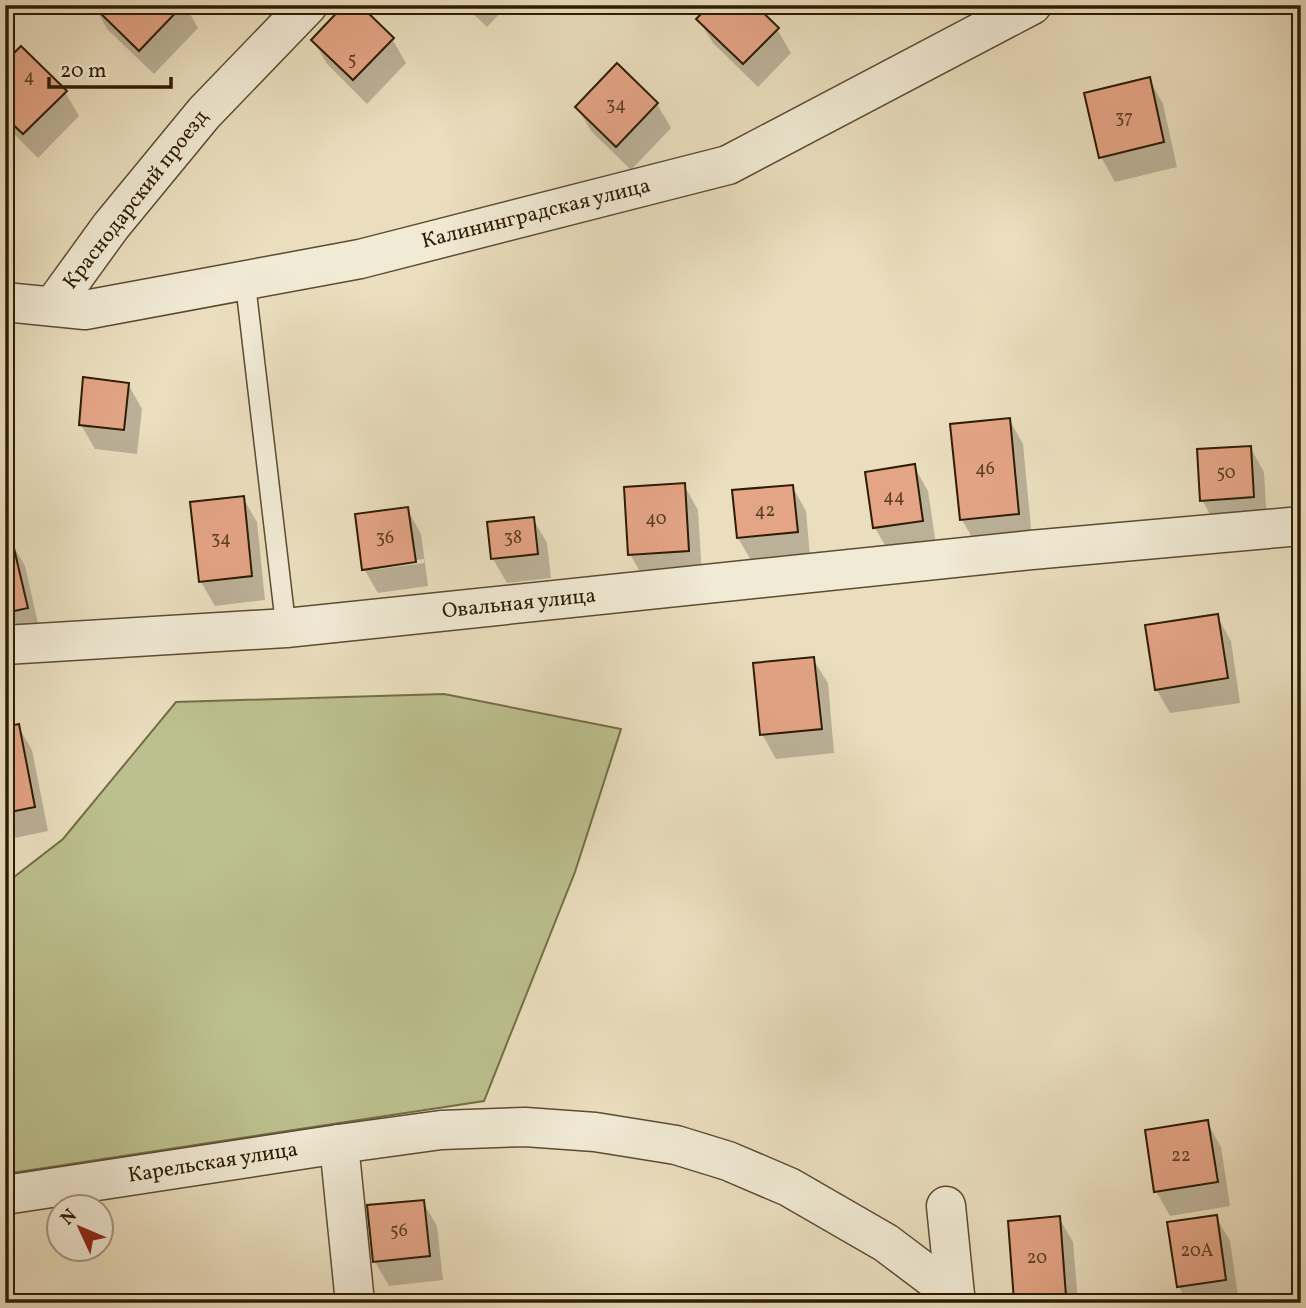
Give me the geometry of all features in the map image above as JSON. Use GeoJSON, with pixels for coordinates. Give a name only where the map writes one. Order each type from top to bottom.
{"type":"FeatureCollection","features":[{"type":"Feature","properties":{"kind":"street","name":"Краснодарский проезд"},"geometry":{"type":"LineString","coordinates":[[53,306],[111,226],[204,113],[308,5]]}},
{"type":"Feature","properties":{"kind":"street","name":"Калининградская улица"},"geometry":{"type":"LineString","coordinates":[[5,302],[85,310],[360,260],[727,165],[1032,5]]}},
{"type":"Feature","properties":{"kind":"street","name":"Овальная улица"},"geometry":{"type":"LineString","coordinates":[[5,645],[286,628],[1031,550],[1301,526]]}},
{"type":"Feature","properties":{"kind":"street","name":"Карельская улица"},"geometry":{"type":"LineString","coordinates":[[5,1195],[441,1130],[525,1126],[595,1132],[676,1145],[728,1161],[789,1187],[886,1243],[955,1299]]}},
{"type":"Feature","properties":{"kind":"street"},"geometry":{"type":"LineString","coordinates":[[338,1144],[355,1303]]}},
{"type":"Feature","properties":{"kind":"street"},"geometry":{"type":"LineString","coordinates":[[946,1206],[955,1299]]}},
{"type":"Feature","properties":{"kind":"lane"},"geometry":{"type":"LineString","coordinates":[[244,280],[286,628]]}},
{"type":"Feature","properties":{"kind":"green space"},"geometry":{"type":"Polygon","coordinates":[[[444,694],[621,729],[575,872],[484,1101],[5,1174],[5,884],[63,839],[176,702],[444,694]]]}},
{"type":"Feature","properties":{"kind":"building"},"geometry":{"type":"Polygon","coordinates":[[[92,5],[183,5],[139,51],[92,5]]]}},
{"type":"Feature","properties":{"kind":"building"},"geometry":{"type":"Polygon","coordinates":[[[344,5],[360,5],[394,38],[353,80],[311,40],[344,5]]]}},
{"type":"Feature","properties":{"kind":"building"},"geometry":{"type":"Polygon","coordinates":[[[710,5],[755,5],[779,28],[743,64],[696,19],[710,5]]]}},
{"type":"Feature","properties":{"kind":"building"},"geometry":{"type":"Polygon","coordinates":[[[21,46],[67,91],[23,134],[5,117],[5,62],[21,46]]]}},
{"type":"Feature","properties":{"kind":"building"},"geometry":{"type":"Polygon","coordinates":[[[617,63],[658,103],[616,147],[575,107],[617,63]]]}},
{"type":"Feature","properties":{"kind":"building"},"geometry":{"type":"Polygon","coordinates":[[[1150,77],[1164,142],[1099,158],[1084,93],[1150,77]]]}},
{"type":"Feature","properties":{"kind":"building"},"geometry":{"type":"Polygon","coordinates":[[[83,377],[129,383],[124,430],[79,425],[83,377]]]}},
{"type":"Feature","properties":{"kind":"building"},"geometry":{"type":"Polygon","coordinates":[[[1010,418],[1019,514],[960,520],[950,424],[1010,418]]]}},
{"type":"Feature","properties":{"kind":"building"},"geometry":{"type":"Polygon","coordinates":[[[1251,446],[1254,497],[1200,501],[1197,449],[1251,446]]]}},
{"type":"Feature","properties":{"kind":"building"},"geometry":{"type":"Polygon","coordinates":[[[915,464],[923,521],[873,528],[865,472],[915,464]]]}},
{"type":"Feature","properties":{"kind":"building"},"geometry":{"type":"Polygon","coordinates":[[[685,483],[689,551],[628,555],[624,487],[685,483]]]}},
{"type":"Feature","properties":{"kind":"building"},"geometry":{"type":"Polygon","coordinates":[[[793,485],[798,532],[737,538],[732,490],[793,485]]]}},
{"type":"Feature","properties":{"kind":"building"},"geometry":{"type":"Polygon","coordinates":[[[244,496],[252,576],[199,582],[190,502],[244,496]]]}},
{"type":"Feature","properties":{"kind":"building"},"geometry":{"type":"Polygon","coordinates":[[[408,507],[416,562],[362,570],[355,514],[408,507]]]}},
{"type":"Feature","properties":{"kind":"building"},"geometry":{"type":"Polygon","coordinates":[[[534,517],[538,554],[491,559],[487,522],[534,517]]]}},
{"type":"Feature","properties":{"kind":"building"},"geometry":{"type":"Polygon","coordinates":[[[12,540],[28,608],[5,613],[5,541],[12,540]]]}},
{"type":"Feature","properties":{"kind":"building"},"geometry":{"type":"Polygon","coordinates":[[[1218,614],[1228,678],[1155,690],[1145,625],[1218,614]]]}},
{"type":"Feature","properties":{"kind":"building"},"geometry":{"type":"Polygon","coordinates":[[[814,657],[822,729],[760,735],[753,663],[814,657]]]}},
{"type":"Feature","properties":{"kind":"building"},"geometry":{"type":"Polygon","coordinates":[[[19,724],[35,807],[5,813],[5,727],[19,724]]]}},
{"type":"Feature","properties":{"kind":"building"},"geometry":{"type":"Polygon","coordinates":[[[1208,1120],[1218,1182],[1154,1192],[1145,1130],[1208,1120]]]}},
{"type":"Feature","properties":{"kind":"building"},"geometry":{"type":"Polygon","coordinates":[[[424,1200],[430,1256],[373,1262],[367,1205],[424,1200]]]}},
{"type":"Feature","properties":{"kind":"building"},"geometry":{"type":"Polygon","coordinates":[[[1217,1215],[1226,1280],[1177,1287],[1167,1222],[1217,1215]]]}},
{"type":"Feature","properties":{"kind":"building"},"geometry":{"type":"Polygon","coordinates":[[[1060,1216],[1066,1296],[1014,1301],[1008,1221],[1060,1216]]]}}]}
